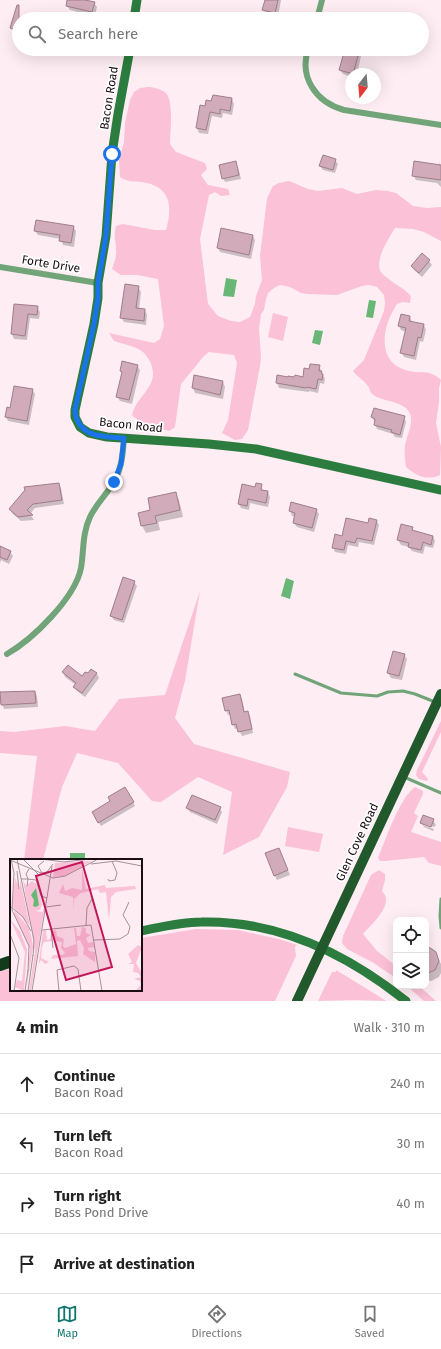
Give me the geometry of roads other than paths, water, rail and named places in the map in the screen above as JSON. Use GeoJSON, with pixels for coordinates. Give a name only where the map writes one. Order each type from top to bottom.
{"type":"FeatureCollection","features":[{"type":"Feature","properties":{"kind":"main road","name":"Glen Cove Road"},"geometry":{"type":"LineString","coordinates":[[297,1001],[439,698]]}},
{"type":"Feature","properties":{"kind":"street"},"geometry":{"type":"LineString","coordinates":[[135,12],[137,0]]}},
{"type":"Feature","properties":{"kind":"street"},"geometry":{"type":"LineString","coordinates":[[319,12],[322,0]]}},
{"type":"Feature","properties":{"kind":"street","name":"Bacon Road"},"geometry":{"type":"LineString","coordinates":[[129,56],[112,154],[106,236],[98,283],[98,298],[94,324],[76,404],[75,417],[80,427],[89,433],[107,437],[209,444],[256,449],[441,490]]}},
{"type":"Feature","properties":{"kind":"street"},"geometry":{"type":"LineString","coordinates":[[306,56],[308,81],[316,93],[326,103],[344,110],[441,125]]}},
{"type":"Feature","properties":{"kind":"street","name":"Forte Drive"},"geometry":{"type":"LineString","coordinates":[[0,267],[98,283]]}},
{"type":"Feature","properties":{"kind":"street"},"geometry":{"type":"LineString","coordinates":[[7,654],[32,637],[64,600],[76,582],[82,564],[83,537],[89,518],[115,480],[121,464],[124,438]]}},
{"type":"Feature","properties":{"kind":"street"},"geometry":{"type":"LineString","coordinates":[[142,931],[186,923],[212,922],[242,924],[286,934],[323,948],[369,974],[406,1001]]}},
{"type":"Feature","properties":{"kind":"lane"},"geometry":{"type":"LineString","coordinates":[[295,674],[342,693],[377,696],[388,692],[403,691],[439,698]]}},
{"type":"Feature","properties":{"kind":"lane"},"geometry":{"type":"LineString","coordinates":[[403,776],[441,793]]}},
{"type":"Feature","properties":{"kind":"lane"},"geometry":{"type":"LineString","coordinates":[[441,899],[441,928]]}}]}
